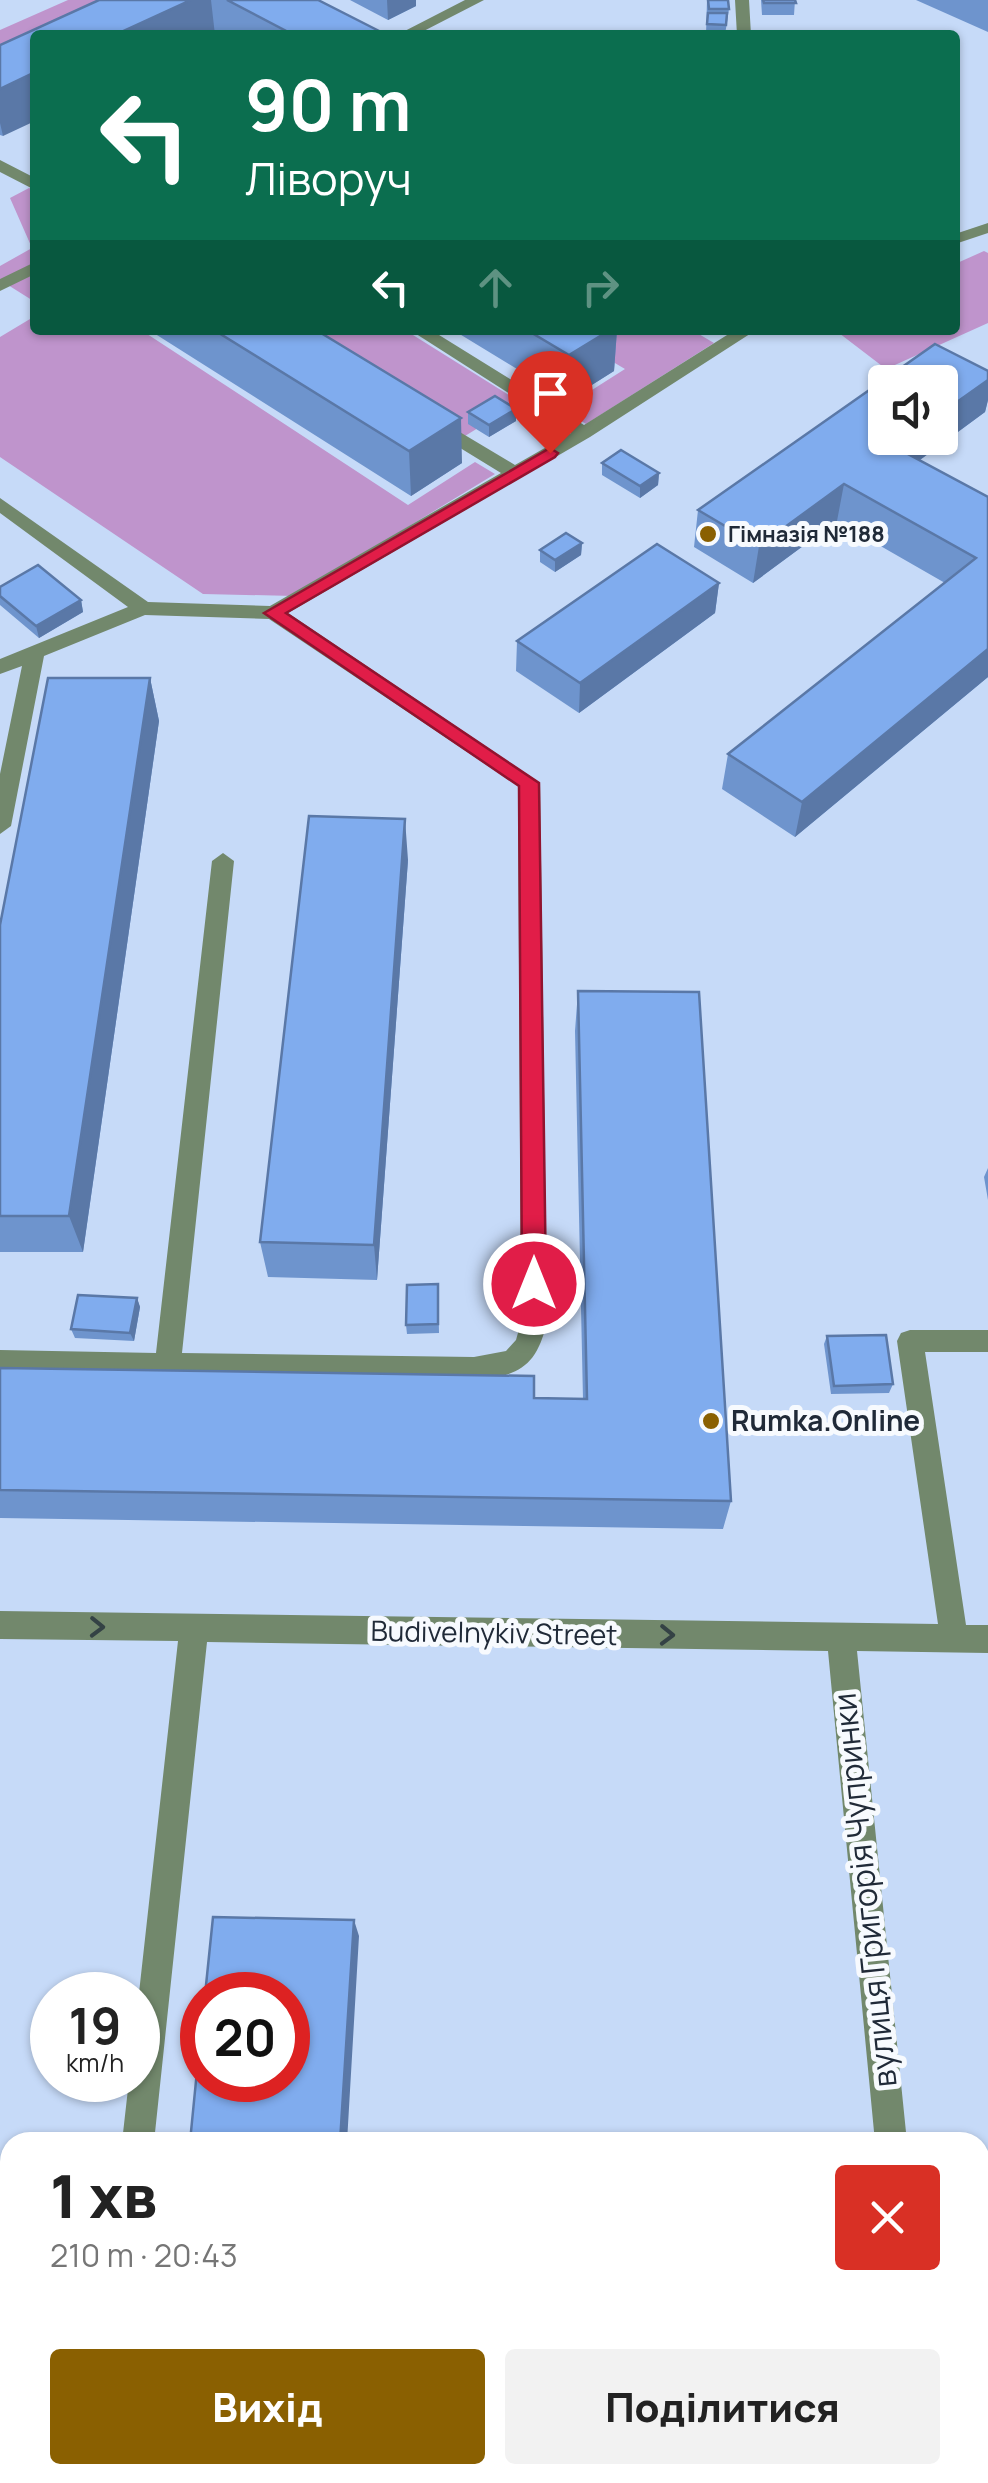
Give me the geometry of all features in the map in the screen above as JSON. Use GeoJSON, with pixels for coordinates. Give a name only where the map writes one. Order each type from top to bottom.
{"type":"FeatureCollection","features":[{"type":"Feature","properties":{"kind":"street"},"geometry":{"type":"LineString","coordinates":[[414,30],[477,0]]}},
{"type":"Feature","properties":{"kind":"street"},"geometry":{"type":"LineString","coordinates":[[742,0],[744,30]]}},
{"type":"Feature","properties":{"kind":"street"},"geometry":{"type":"LineString","coordinates":[[0,165],[30,182]]}},
{"type":"Feature","properties":{"kind":"street"},"geometry":{"type":"LineString","coordinates":[[960,237],[988,228]]}},
{"type":"Feature","properties":{"kind":"street"},"geometry":{"type":"LineString","coordinates":[[0,286],[30,271]]}},
{"type":"Feature","properties":{"kind":"street"},"geometry":{"type":"LineString","coordinates":[[427,335],[584,432]]}},
{"type":"Feature","properties":{"kind":"street"},"geometry":{"type":"LineString","coordinates":[[273,613],[584,432],[739,335]]}},
{"type":"Feature","properties":{"kind":"street"},"geometry":{"type":"LineString","coordinates":[[414,412],[515,473]]}},
{"type":"Feature","properties":{"kind":"street"},"geometry":{"type":"LineString","coordinates":[[0,504],[142,608]]}},
{"type":"Feature","properties":{"kind":"street"},"geometry":{"type":"LineString","coordinates":[[0,667],[142,608],[273,613],[529,783],[534,1322],[529,1346],[510,1364],[474,1369],[0,1362]]}},
{"type":"Feature","properties":{"kind":"street"},"geometry":{"type":"LineString","coordinates":[[0,826],[35,654]]}},
{"type":"Feature","properties":{"kind":"street"},"geometry":{"type":"LineString","coordinates":[[168,1364],[223,861]]}},
{"type":"Feature","properties":{"kind":"street"},"geometry":{"type":"LineString","coordinates":[[954,1639],[910,1342],[988,1341]]}},
{"type":"Feature","properties":{"kind":"street","name":"Budivelnykiv Street"},"geometry":{"type":"LineString","coordinates":[[0,1626],[988,1639]]}},
{"type":"Feature","properties":{"kind":"street"},"geometry":{"type":"LineString","coordinates":[[139,2132],[194,1628]]}},
{"type":"Feature","properties":{"kind":"street","name":"вулиця Григорія Чупринки"},"geometry":{"type":"LineString","coordinates":[[841,1638],[890,2132]]}},
{"type":"Feature","properties":{"kind":"shaded area"},"geometry":{"type":"Polygon","coordinates":[[[68,0],[194,0],[58,30],[30,30],[30,43],[0,88],[0,30],[68,0]]]}},
{"type":"Feature","properties":{"kind":"shaded area"},"geometry":{"type":"Polygon","coordinates":[[[30,188],[30,243],[10,198],[30,188]]]}},
{"type":"Feature","properties":{"kind":"shaded area"},"geometry":{"type":"Polygon","coordinates":[[[30,249],[30,299],[0,280],[0,266],[30,249]]]}},
{"type":"Feature","properties":{"kind":"shaded area"},"geometry":{"type":"Polygon","coordinates":[[[984,251],[988,253],[988,323],[895,365],[881,365],[842,335],[960,335],[960,262],[984,251]]]}},
{"type":"Feature","properties":{"kind":"shaded area"},"geometry":{"type":"Polygon","coordinates":[[[30,319],[30,335],[149,335],[408,505],[475,462],[495,474],[294,596],[203,594],[0,457],[0,337],[30,319]]]}},
{"type":"Feature","properties":{"kind":"shaded area"},"geometry":{"type":"Polygon","coordinates":[[[299,335],[413,335],[520,402],[465,436],[299,335]]]}},
{"type":"Feature","properties":{"kind":"shaded area"},"geometry":{"type":"Polygon","coordinates":[[[567,335],[700,335],[714,343],[586,424],[562,409],[625,369],[567,335]]]}},
{"type":"Feature","properties":{"kind":"building"},"geometry":{"type":"Polygon","coordinates":[[[99,0],[191,0],[126,30],[33,30],[99,0]]]}},
{"type":"Feature","properties":{"kind":"building"},"geometry":{"type":"Polygon","coordinates":[[[227,0],[318,0],[377,30],[284,30],[227,0]]]}},
{"type":"Feature","properties":{"kind":"building"},"geometry":{"type":"Polygon","coordinates":[[[708,0],[728,0],[729,9],[709,9],[708,0]]]}},
{"type":"Feature","properties":{"kind":"building"},"geometry":{"type":"Polygon","coordinates":[[[763,0],[795,0],[796,3],[764,3],[763,0]]]}},
{"type":"Feature","properties":{"kind":"building"},"geometry":{"type":"Polygon","coordinates":[[[708,13],[727,13],[726,25],[707,24],[708,13]]]}},
{"type":"Feature","properties":{"kind":"building"},"geometry":{"type":"Polygon","coordinates":[[[30,31],[30,74],[0,89],[0,45],[30,31]]]}},
{"type":"Feature","properties":{"kind":"building"},"geometry":{"type":"Polygon","coordinates":[[[222,335],[324,335],[461,418],[409,451],[222,335]]]}},
{"type":"Feature","properties":{"kind":"building"},"geometry":{"type":"Polygon","coordinates":[[[535,335],[602,335],[569,355],[535,335]]]}},
{"type":"Feature","properties":{"kind":"building"},"geometry":{"type":"Polygon","coordinates":[[[935,344],[988,371],[988,380],[958,401],[958,365],[905,365],[935,344]]]}},
{"type":"Feature","properties":{"kind":"building"},"geometry":{"type":"Polygon","coordinates":[[[868,391],[868,455],[910,455],[988,497],[988,649],[802,802],[728,754],[976,558],[844,484],[759,546],[698,510],[868,391]]]}},
{"type":"Feature","properties":{"kind":"building"},"geometry":{"type":"Polygon","coordinates":[[[495,396],[516,409],[489,425],[468,412],[495,396]]]}},
{"type":"Feature","properties":{"kind":"building"},"geometry":{"type":"Polygon","coordinates":[[[621,450],[659,473],[640,486],[602,463],[621,450]]]}},
{"type":"Feature","properties":{"kind":"building"},"geometry":{"type":"Polygon","coordinates":[[[566,533],[582,543],[555,560],[540,550],[566,533]]]}},
{"type":"Feature","properties":{"kind":"building"},"geometry":{"type":"Polygon","coordinates":[[[657,544],[719,583],[580,683],[517,641],[657,544]]]}},
{"type":"Feature","properties":{"kind":"building"},"geometry":{"type":"Polygon","coordinates":[[[38,565],[81,600],[36,626],[0,596],[0,587],[38,565]]]}},
{"type":"Feature","properties":{"kind":"building"},"geometry":{"type":"Polygon","coordinates":[[[48,678],[150,678],[69,1216],[0,1216],[0,925],[48,678]]]}},
{"type":"Feature","properties":{"kind":"building"},"geometry":{"type":"Polygon","coordinates":[[[309,816],[405,819],[374,1245],[260,1242],[309,816]]]}},
{"type":"Feature","properties":{"kind":"building"},"geometry":{"type":"Polygon","coordinates":[[[578,991],[699,992],[731,1501],[0,1490],[0,1368],[534,1376],[534,1398],[587,1399],[578,991]]]}},
{"type":"Feature","properties":{"kind":"building"},"geometry":{"type":"Polygon","coordinates":[[[438,1284],[438,1324],[406,1325],[407,1285],[438,1284]]]}},
{"type":"Feature","properties":{"kind":"building"},"geometry":{"type":"Polygon","coordinates":[[[78,1295],[137,1298],[130,1333],[71,1329],[78,1295]]]}},
{"type":"Feature","properties":{"kind":"building"},"geometry":{"type":"Polygon","coordinates":[[[886,1335],[893,1384],[834,1386],[827,1336],[886,1335]]]}},
{"type":"Feature","properties":{"kind":"building"},"geometry":{"type":"Polygon","coordinates":[[[213,1917],[354,1920],[341,2132],[191,2132],[194,2102],[310,2102],[310,1972],[207,1972],[213,1917]]]}},
{"type":"Feature","properties":{"kind":"place","name":"Гімназія №188"},"geometry":{"type":"Point","coordinates":[708,534]}},
{"type":"Feature","properties":{"kind":"place","name":"Rumka.Online"},"geometry":{"type":"Point","coordinates":[711,1421]}},
{"type":"Feature","properties":{"kind":"route"},"geometry":{"type":"LineString","coordinates":[[534,1284],[529,783],[273,613],[550,453]]}}]}
